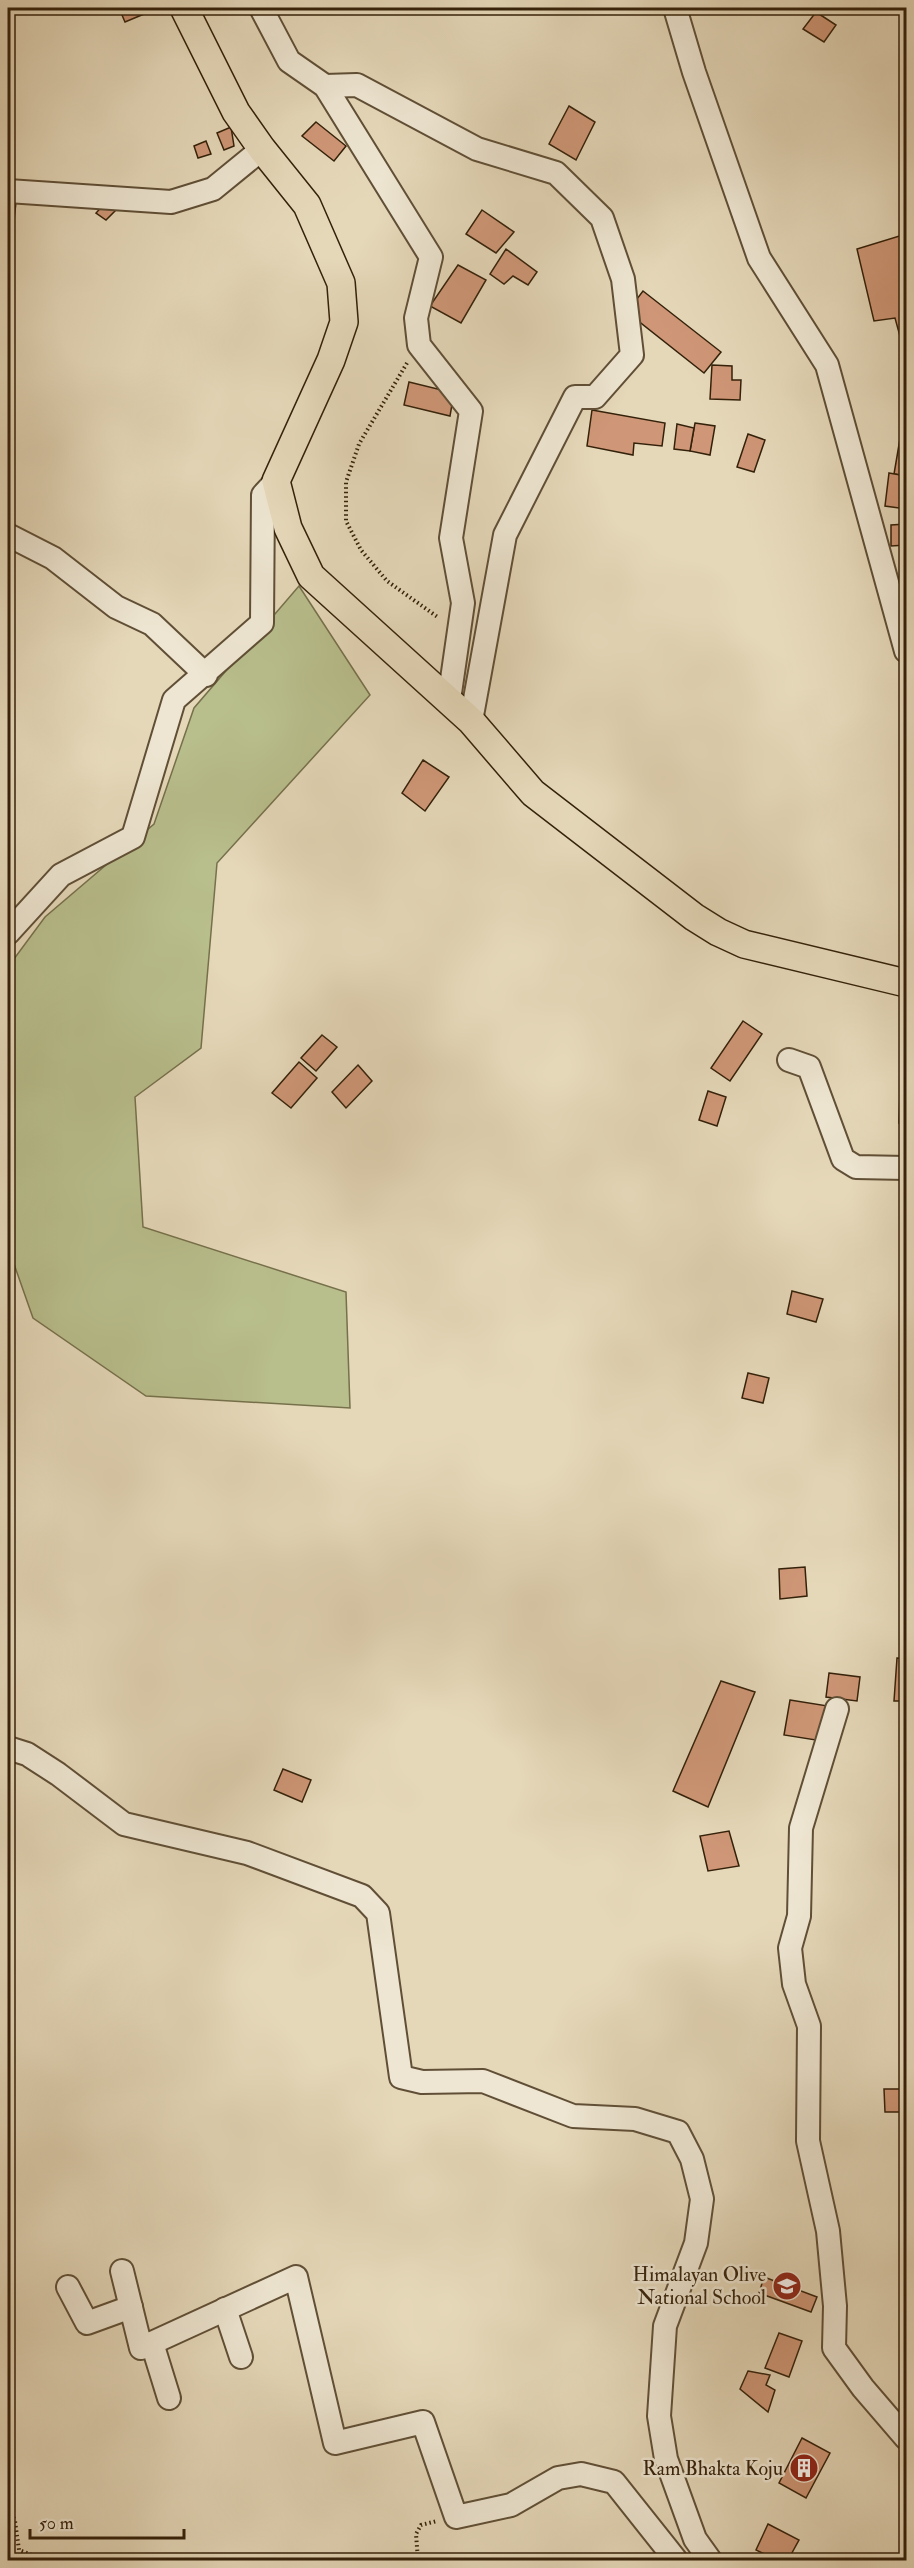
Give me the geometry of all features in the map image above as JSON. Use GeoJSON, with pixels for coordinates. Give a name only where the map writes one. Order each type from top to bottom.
{"type":"FeatureCollection","features":[{"type":"Feature","properties":{"kind":"main road"},"geometry":{"type":"LineString","coordinates":[[184,8],[236,112],[307,205],[340,283],[344,322],[331,360],[276,481],[288,528],[311,576],[471,721],[533,793],[694,917],[744,944],[906,984]]}},
{"type":"Feature","properties":{"kind":"street"},"geometry":{"type":"LineString","coordinates":[[261,8],[289,62],[325,86],[431,257],[416,318],[419,345],[471,411],[451,538],[463,603],[449,700]]}},
{"type":"Feature","properties":{"kind":"street"},"geometry":{"type":"LineString","coordinates":[[675,8],[694,72],[759,258],[827,365],[906,648]]}},
{"type":"Feature","properties":{"kind":"street"},"geometry":{"type":"LineString","coordinates":[[325,86],[357,86],[477,149],[556,173],[602,218],[623,279],[632,355],[595,397],[575,397],[505,535],[471,721]]}},
{"type":"Feature","properties":{"kind":"street"},"geometry":{"type":"LineString","coordinates":[[8,191],[171,202],[213,189],[262,149]]}},
{"type":"Feature","properties":{"kind":"street"},"geometry":{"type":"LineString","coordinates":[[8,933],[61,875],[133,837],[174,700],[206,675],[262,623],[263,495],[276,481]]}},
{"type":"Feature","properties":{"kind":"street"},"geometry":{"type":"LineString","coordinates":[[8,535],[53,558],[116,607],[152,624],[206,675]]}},
{"type":"Feature","properties":{"kind":"street"},"geometry":{"type":"LineString","coordinates":[[789,1060],[809,1067],[843,1159],[856,1167],[906,1168]]}},
{"type":"Feature","properties":{"kind":"street"},"geometry":{"type":"LineString","coordinates":[[837,1709],[801,1828],[800,1916],[790,1948],[794,1984],[809,2026],[808,2141],[828,2231],[835,2306],[834,2348],[863,2388],[906,2438]]}},
{"type":"Feature","properties":{"kind":"street"},"geometry":{"type":"LineString","coordinates":[[8,1748],[27,1754],[58,1774],[124,1824],[248,1853],[362,1896],[378,1913],[401,2077],[422,2082],[483,2081],[573,2116],[635,2119],[678,2132],[692,2158],[702,2199],[696,2243],[665,2326],[658,2416],[666,2459],[695,2539],[710,2560]]}},
{"type":"Feature","properties":{"kind":"street"},"geometry":{"type":"LineString","coordinates":[[122,2271],[141,2348],[296,2277],[335,2443],[423,2421],[456,2517],[511,2505],[558,2478],[581,2474],[614,2482],[676,2560]]}},
{"type":"Feature","properties":{"kind":"street"},"geometry":{"type":"LineString","coordinates":[[68,2287],[87,2323],[131,2307]]}},
{"type":"Feature","properties":{"kind":"street"},"geometry":{"type":"LineString","coordinates":[[225,2309],[241,2357]]}},
{"type":"Feature","properties":{"kind":"street"},"geometry":{"type":"LineString","coordinates":[[152,2343],[169,2398]]}},
{"type":"Feature","properties":{"kind":"path"},"geometry":{"type":"LineString","coordinates":[[419,345],[386,395],[359,444],[346,482],[346,521],[361,550],[387,581],[430,613],[461,629]]}},
{"type":"Feature","properties":{"kind":"path"},"geometry":{"type":"LineString","coordinates":[[8,2505],[15,2521],[19,2550],[45,2560]]}},
{"type":"Feature","properties":{"kind":"path"},"geometry":{"type":"LineString","coordinates":[[417,2560],[416,2534],[421,2525],[456,2517]]}},
{"type":"Feature","properties":{"kind":"green space"},"geometry":{"type":"Polygon","coordinates":[[[299,586],[370,695],[217,863],[201,1048],[135,1097],[143,1227],[346,1292],[350,1408],[146,1396],[33,1318],[8,1247],[8,967],[45,917],[154,824],[194,708],[299,586]]]}},
{"type":"Feature","properties":{"kind":"building"},"geometry":{"type":"Polygon","coordinates":[[[119,8],[141,8],[144,14],[125,22],[119,8]]]}},
{"type":"Feature","properties":{"kind":"building"},"geometry":{"type":"Polygon","coordinates":[[[816,12],[836,25],[824,42],[803,29],[816,12]]]}},
{"type":"Feature","properties":{"kind":"building"},"geometry":{"type":"Polygon","coordinates":[[[569,106],[595,122],[576,160],[549,144],[569,106]]]}},
{"type":"Feature","properties":{"kind":"building"},"geometry":{"type":"Polygon","coordinates":[[[316,122],[346,146],[334,161],[302,136],[316,122]]]}},
{"type":"Feature","properties":{"kind":"building"},"geometry":{"type":"Polygon","coordinates":[[[231,127],[234,146],[224,150],[217,133],[231,127]]]}},
{"type":"Feature","properties":{"kind":"building"},"geometry":{"type":"Polygon","coordinates":[[[206,141],[211,154],[198,158],[194,146],[206,141]]]}},
{"type":"Feature","properties":{"kind":"building"},"geometry":{"type":"Polygon","coordinates":[[[8,202],[16,202],[12,239],[8,238],[8,202]]]}},
{"type":"Feature","properties":{"kind":"building"},"geometry":{"type":"Polygon","coordinates":[[[106,202],[115,211],[106,220],[96,213],[106,202]]]}},
{"type":"Feature","properties":{"kind":"building"},"geometry":{"type":"Polygon","coordinates":[[[482,210],[514,232],[496,253],[466,234],[482,210]]]}},
{"type":"Feature","properties":{"kind":"building"},"geometry":{"type":"Polygon","coordinates":[[[906,234],[906,358],[895,318],[874,321],[857,249],[906,234]]]}},
{"type":"Feature","properties":{"kind":"building"},"geometry":{"type":"Polygon","coordinates":[[[506,249],[537,272],[528,285],[513,276],[504,284],[490,274],[506,249]]]}},
{"type":"Feature","properties":{"kind":"building"},"geometry":{"type":"Polygon","coordinates":[[[458,265],[486,280],[461,323],[430,306],[458,265]]]}},
{"type":"Feature","properties":{"kind":"building"},"geometry":{"type":"Polygon","coordinates":[[[643,291],[721,352],[704,373],[627,312],[643,291]]]}},
{"type":"Feature","properties":{"kind":"building"},"geometry":{"type":"Polygon","coordinates":[[[712,365],[732,366],[732,380],[741,380],[740,400],[710,399],[712,365]]]}},
{"type":"Feature","properties":{"kind":"building"},"geometry":{"type":"Polygon","coordinates":[[[409,382],[454,393],[450,416],[404,405],[409,382]]]}},
{"type":"Feature","properties":{"kind":"building"},"geometry":{"type":"Polygon","coordinates":[[[592,410],[665,423],[662,446],[634,443],[633,455],[587,446],[592,410]]]}},
{"type":"Feature","properties":{"kind":"building"},"geometry":{"type":"Polygon","coordinates":[[[695,423],[715,426],[710,455],[690,451],[695,423]]]}},
{"type":"Feature","properties":{"kind":"building"},"geometry":{"type":"Polygon","coordinates":[[[677,424],[694,428],[690,451],[674,449],[677,424]]]}},
{"type":"Feature","properties":{"kind":"building"},"geometry":{"type":"Polygon","coordinates":[[[902,427],[906,428],[906,476],[894,474],[902,427]]]}},
{"type":"Feature","properties":{"kind":"building"},"geometry":{"type":"Polygon","coordinates":[[[748,434],[765,440],[754,472],[737,467],[748,434]]]}},
{"type":"Feature","properties":{"kind":"building"},"geometry":{"type":"Polygon","coordinates":[[[889,473],[906,476],[906,509],[885,506],[889,473]]]}},
{"type":"Feature","properties":{"kind":"building"},"geometry":{"type":"Polygon","coordinates":[[[906,524],[906,545],[891,546],[891,525],[906,524]]]}},
{"type":"Feature","properties":{"kind":"building"},"geometry":{"type":"Polygon","coordinates":[[[423,760],[449,777],[425,811],[402,793],[423,760]]]}},
{"type":"Feature","properties":{"kind":"building"},"geometry":{"type":"Polygon","coordinates":[[[743,1021],[762,1034],[730,1081],[711,1068],[743,1021]]]}},
{"type":"Feature","properties":{"kind":"building"},"geometry":{"type":"Polygon","coordinates":[[[322,1035],[337,1047],[316,1071],[301,1058],[322,1035]]]}},
{"type":"Feature","properties":{"kind":"building"},"geometry":{"type":"Polygon","coordinates":[[[299,1062],[317,1078],[291,1108],[272,1093],[299,1062]]]}},
{"type":"Feature","properties":{"kind":"building"},"geometry":{"type":"Polygon","coordinates":[[[358,1065],[372,1081],[346,1108],[332,1092],[358,1065]]]}},
{"type":"Feature","properties":{"kind":"building"},"geometry":{"type":"Polygon","coordinates":[[[708,1091],[726,1097],[717,1126],[699,1120],[708,1091]]]}},
{"type":"Feature","properties":{"kind":"building"},"geometry":{"type":"Polygon","coordinates":[[[900,1091],[906,1092],[906,1124],[899,1123],[900,1091]]]}},
{"type":"Feature","properties":{"kind":"building"},"geometry":{"type":"Polygon","coordinates":[[[792,1291],[823,1299],[816,1322],[787,1314],[792,1291]]]}},
{"type":"Feature","properties":{"kind":"building"},"geometry":{"type":"Polygon","coordinates":[[[748,1373],[769,1378],[763,1403],[742,1398],[748,1373]]]}},
{"type":"Feature","properties":{"kind":"building"},"geometry":{"type":"Polygon","coordinates":[[[805,1567],[807,1596],[780,1599],[779,1569],[805,1567]]]}},
{"type":"Feature","properties":{"kind":"building"},"geometry":{"type":"Polygon","coordinates":[[[897,1658],[906,1659],[906,1701],[894,1701],[897,1658]]]}},
{"type":"Feature","properties":{"kind":"building"},"geometry":{"type":"Polygon","coordinates":[[[829,1673],[860,1677],[857,1701],[826,1697],[829,1673]]]}},
{"type":"Feature","properties":{"kind":"building"},"geometry":{"type":"Polygon","coordinates":[[[721,1681],[755,1692],[708,1807],[673,1791],[721,1681]]]}},
{"type":"Feature","properties":{"kind":"building"},"geometry":{"type":"Polygon","coordinates":[[[790,1700],[828,1706],[822,1741],[784,1735],[790,1700]]]}},
{"type":"Feature","properties":{"kind":"building"},"geometry":{"type":"Polygon","coordinates":[[[283,1769],[311,1780],[302,1802],[274,1790],[283,1769]]]}},
{"type":"Feature","properties":{"kind":"building"},"geometry":{"type":"Polygon","coordinates":[[[729,1831],[739,1866],[708,1871],[700,1836],[729,1831]]]}},
{"type":"Feature","properties":{"kind":"building"},"geometry":{"type":"Polygon","coordinates":[[[884,2089],[906,2089],[906,2112],[885,2112],[884,2089]]]}},
{"type":"Feature","properties":{"kind":"building"},"geometry":{"type":"Polygon","coordinates":[[[764,2277],[817,2297],[811,2312],[759,2293],[764,2277]]]}},
{"type":"Feature","properties":{"kind":"building"},"geometry":{"type":"Polygon","coordinates":[[[779,2333],[802,2341],[789,2377],[765,2368],[779,2333]]]}},
{"type":"Feature","properties":{"kind":"building"},"geometry":{"type":"Polygon","coordinates":[[[748,2371],[770,2375],[766,2385],[775,2390],[768,2412],[740,2389],[748,2371]]]}},
{"type":"Feature","properties":{"kind":"building","name":"Ram Bhakta Koju"},"geometry":{"type":"Polygon","coordinates":[[[802,2438],[830,2453],[806,2498],[779,2483],[802,2438]]]}},
{"type":"Feature","properties":{"kind":"building"},"geometry":{"type":"Polygon","coordinates":[[[768,2524],[799,2540],[788,2560],[777,2560],[756,2550],[768,2524]]]}},
{"type":"Feature","properties":{"kind":"place","name":"Himalayan Olive National School"},"geometry":{"type":"Point","coordinates":[787,2286]}},
{"type":"Feature","properties":{"kind":"place","name":"Ram Bhakta Koju"},"geometry":{"type":"Point","coordinates":[804,2468]}}]}
